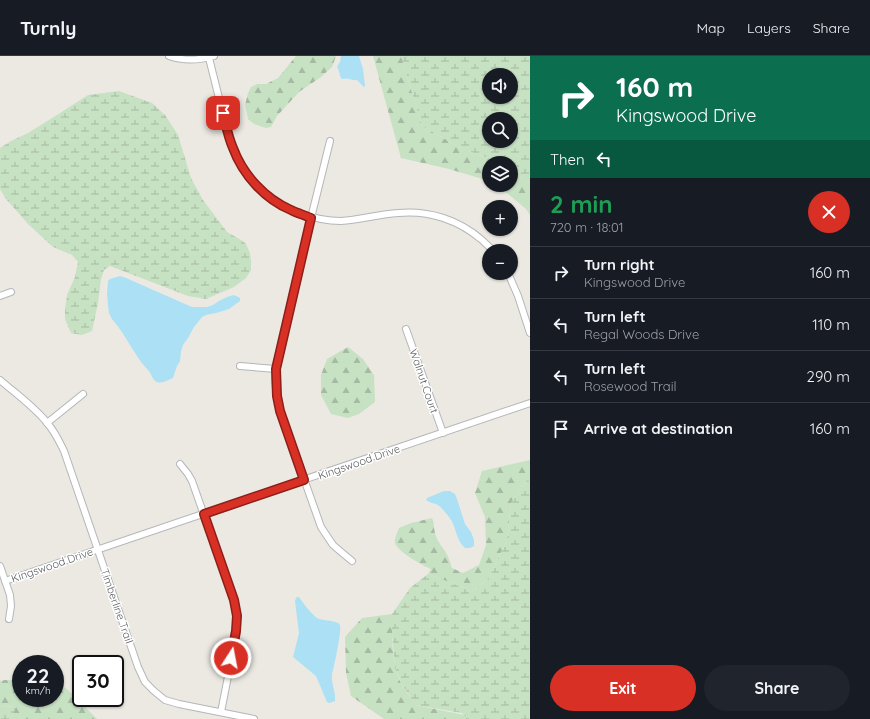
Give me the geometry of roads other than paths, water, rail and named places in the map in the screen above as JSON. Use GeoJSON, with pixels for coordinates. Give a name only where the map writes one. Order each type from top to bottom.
{"type":"FeatureCollection","features":[{"type":"Feature","properties":{"kind":"street"},"geometry":{"type":"LineString","coordinates":[[169,56],[189,59],[212,57],[229,138],[233,150],[243,168],[257,186],[270,198],[289,210],[311,218],[341,221],[399,212],[427,214],[457,223],[474,233],[486,244]]}},
{"type":"Feature","properties":{"kind":"street"},"geometry":{"type":"LineString","coordinates":[[330,142],[276,369],[277,396],[280,411],[316,514],[324,532],[333,544],[352,561]]}},
{"type":"Feature","properties":{"kind":"street"},"geometry":{"type":"LineString","coordinates":[[511,280],[530,333]]}},
{"type":"Feature","properties":{"kind":"street"},"geometry":{"type":"LineString","coordinates":[[0,296],[12,292]]}},
{"type":"Feature","properties":{"kind":"street","name":"Walnut Court"},"geometry":{"type":"LineString","coordinates":[[406,329],[443,433]]}},
{"type":"Feature","properties":{"kind":"street"},"geometry":{"type":"LineString","coordinates":[[240,366],[276,369]]}},
{"type":"Feature","properties":{"kind":"street","name":"Timberline Trail"},"geometry":{"type":"LineString","coordinates":[[0,380],[47,423],[64,450],[138,667],[145,682],[165,700],[254,719]]}},
{"type":"Feature","properties":{"kind":"street"},"geometry":{"type":"LineString","coordinates":[[47,423],[83,394]]}},
{"type":"Feature","properties":{"kind":"street","name":"Kingswood Drive"},"geometry":{"type":"LineString","coordinates":[[5,581],[530,403]]}},
{"type":"Feature","properties":{"kind":"street"},"geometry":{"type":"LineString","coordinates":[[180,464],[192,481],[234,600],[237,616],[236,631],[221,712]]}},
{"type":"Feature","properties":{"kind":"street"},"geometry":{"type":"LineString","coordinates":[[0,566],[10,595],[11,606],[9,619]]}},
{"type":"Feature","properties":{"kind":"water"},"geometry":{"type":"Polygon","coordinates":[[[341,56],[359,56],[363,69],[364,87],[357,80],[341,78],[337,67],[341,56]]]}},
{"type":"Feature","properties":{"kind":"water"},"geometry":{"type":"Polygon","coordinates":[[[120,276],[192,307],[207,307],[234,295],[240,298],[240,301],[229,309],[202,317],[183,345],[180,361],[173,378],[164,382],[157,382],[138,358],[109,313],[107,294],[108,281],[120,276]]]}},
{"type":"Feature","properties":{"kind":"water"},"geometry":{"type":"Polygon","coordinates":[[[444,491],[450,491],[455,494],[465,524],[471,532],[474,540],[474,546],[470,548],[465,548],[459,541],[452,521],[448,515],[438,505],[426,500],[427,498],[444,491]]]}},
{"type":"Feature","properties":{"kind":"water"},"geometry":{"type":"Polygon","coordinates":[[[297,597],[299,597],[317,618],[336,622],[340,625],[339,641],[332,674],[335,701],[329,703],[327,702],[316,676],[293,657],[299,633],[295,601],[297,597]]]}}]}
